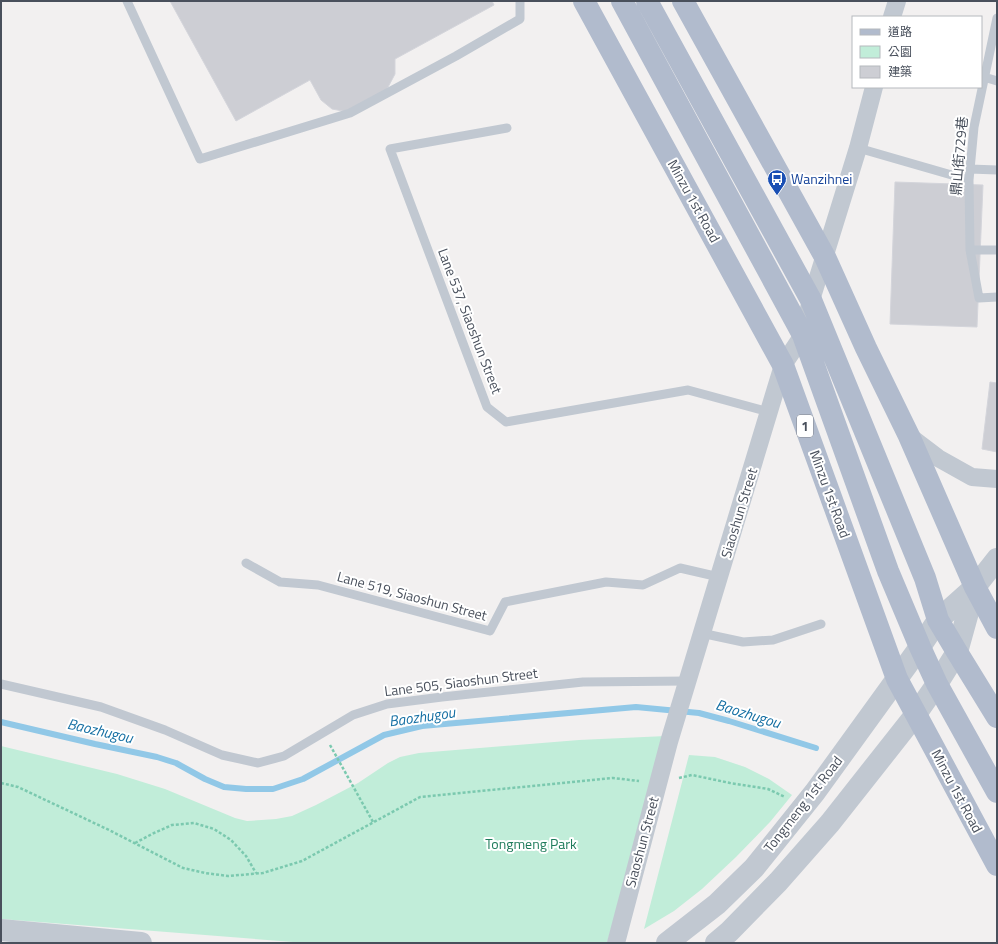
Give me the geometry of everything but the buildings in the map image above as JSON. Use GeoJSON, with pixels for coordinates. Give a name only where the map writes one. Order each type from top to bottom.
{"type":"FeatureCollection","features":[{"type":"Feature","properties":{"kind":"main road","name":"Minzu 1st Road"},"geometry":{"type":"LineString","coordinates":[[584,1],[784,365],[897,679],[997,865]]}},
{"type":"Feature","properties":{"kind":"main road","name":"Minzu 1st Road"},"geometry":{"type":"LineString","coordinates":[[622,1],[802,335],[888,571],[920,648],[937,684],[997,792]]}},
{"type":"Feature","properties":{"kind":"main road"},"geometry":{"type":"LineString","coordinates":[[647,1],[811,300],[924,578],[938,620],[997,717]]}},
{"type":"Feature","properties":{"kind":"main road"},"geometry":{"type":"LineString","coordinates":[[683,1],[825,257],[866,348],[909,436],[975,587],[997,628]]}},
{"type":"Feature","properties":{"kind":"street"},"geometry":{"type":"LineString","coordinates":[[892,16],[897,1]]}},
{"type":"Feature","properties":{"kind":"street","name":"Siaoshun Street"},"geometry":{"type":"LineString","coordinates":[[616,943],[668,742],[784,365],[802,335],[811,300],[858,148],[874,88]]}},
{"type":"Feature","properties":{"kind":"street"},"geometry":{"type":"LineString","coordinates":[[909,436],[938,458],[972,477],[997,479]]}},
{"type":"Feature","properties":{"kind":"street"},"geometry":{"type":"LineString","coordinates":[[975,587],[997,559]]}},
{"type":"Feature","properties":{"kind":"street","name":"Tongmeng 1st Road"},"geometry":{"type":"LineString","coordinates":[[666,943],[717,904],[748,873],[815,792],[920,648],[938,620],[975,587]]}},
{"type":"Feature","properties":{"kind":"street","name":"Tongmeng 1st Road"},"geometry":{"type":"LineString","coordinates":[[716,943],[729,932],[789,870],[830,823],[916,714],[957,652],[975,587]]}},
{"type":"Feature","properties":{"kind":"street"},"geometry":{"type":"LineString","coordinates":[[1,930],[141,943]]}},
{"type":"Feature","properties":{"kind":"lane"},"geometry":{"type":"LineString","coordinates":[[127,1],[200,159],[350,113],[456,56],[520,19],[520,1]]}},
{"type":"Feature","properties":{"kind":"lane","name":"鼎山街729巷"},"geometry":{"type":"LineString","coordinates":[[982,87],[997,18]]}},
{"type":"Feature","properties":{"kind":"lane"},"geometry":{"type":"LineString","coordinates":[[984,77],[997,81]]}},
{"type":"Feature","properties":{"kind":"lane","name":"鼎山街729巷"},"geometry":{"type":"LineString","coordinates":[[982,88],[974,127],[969,180],[970,250],[979,298],[997,297]]}},
{"type":"Feature","properties":{"kind":"lane","name":"Lane 537, Siaoshun Street"},"geometry":{"type":"LineString","coordinates":[[507,128],[390,149],[487,407],[506,422],[688,390],[769,412]]}},
{"type":"Feature","properties":{"kind":"lane"},"geometry":{"type":"LineString","coordinates":[[858,148],[969,180]]}},
{"type":"Feature","properties":{"kind":"lane"},"geometry":{"type":"LineString","coordinates":[[970,169],[997,170]]}},
{"type":"Feature","properties":{"kind":"lane"},"geometry":{"type":"LineString","coordinates":[[970,250],[997,250]]}},
{"type":"Feature","properties":{"kind":"lane","name":"Lane 519, Siaoshun Street"},"geometry":{"type":"LineString","coordinates":[[246,563],[280,582],[318,585],[490,632],[505,602],[606,582],[643,585],[680,568],[719,577]]}},
{"type":"Feature","properties":{"kind":"lane"},"geometry":{"type":"LineString","coordinates":[[701,633],[743,642],[773,640],[821,624]]}},
{"type":"Feature","properties":{"kind":"lane","name":"Lane 505, Siaoshun Street"},"geometry":{"type":"LineString","coordinates":[[1,684],[101,707],[165,730],[222,755],[258,763],[284,756],[353,715],[387,704],[583,682],[685,688]]}},
{"type":"Feature","properties":{"kind":"path"},"geometry":{"type":"LineString","coordinates":[[323,732],[373,822]]}},
{"type":"Feature","properties":{"kind":"path"},"geometry":{"type":"LineString","coordinates":[[1,783],[18,786],[183,868],[228,876],[263,873],[302,861],[420,797],[613,778],[657,783],[692,775],[768,789],[804,805]]}},
{"type":"Feature","properties":{"kind":"path"},"geometry":{"type":"LineString","coordinates":[[135,843],[172,825],[194,823],[214,829],[231,840],[246,856],[256,873]]}},
{"type":"Feature","properties":{"kind":"green space","name":"Tongmeng Park"},"geometry":{"type":"Polygon","coordinates":[[[666,736],[607,943],[306,943],[1,919],[1,746],[117,774],[165,789],[235,818],[247,821],[276,819],[292,816],[358,783],[388,763],[400,757],[419,753],[579,740],[666,736]]]}},
{"type":"Feature","properties":{"kind":"green space"},"geometry":{"type":"Polygon","coordinates":[[[689,755],[715,757],[745,767],[769,779],[792,795],[770,822],[702,889],[674,911],[644,929],[689,755]]]}},
{"type":"Feature","properties":{"kind":"waterway","name":"Baozhugou"},"geometry":{"type":"LineString","coordinates":[[1,722],[157,757],[176,763],[205,779],[224,787],[246,789],[273,789],[303,779],[384,735],[422,726],[636,707],[699,713],[816,748]]}},
{"type":"Feature","properties":{"kind":"place","name":"Wanzihnei"},"geometry":{"type":"Point","coordinates":[777,196]}}]}
